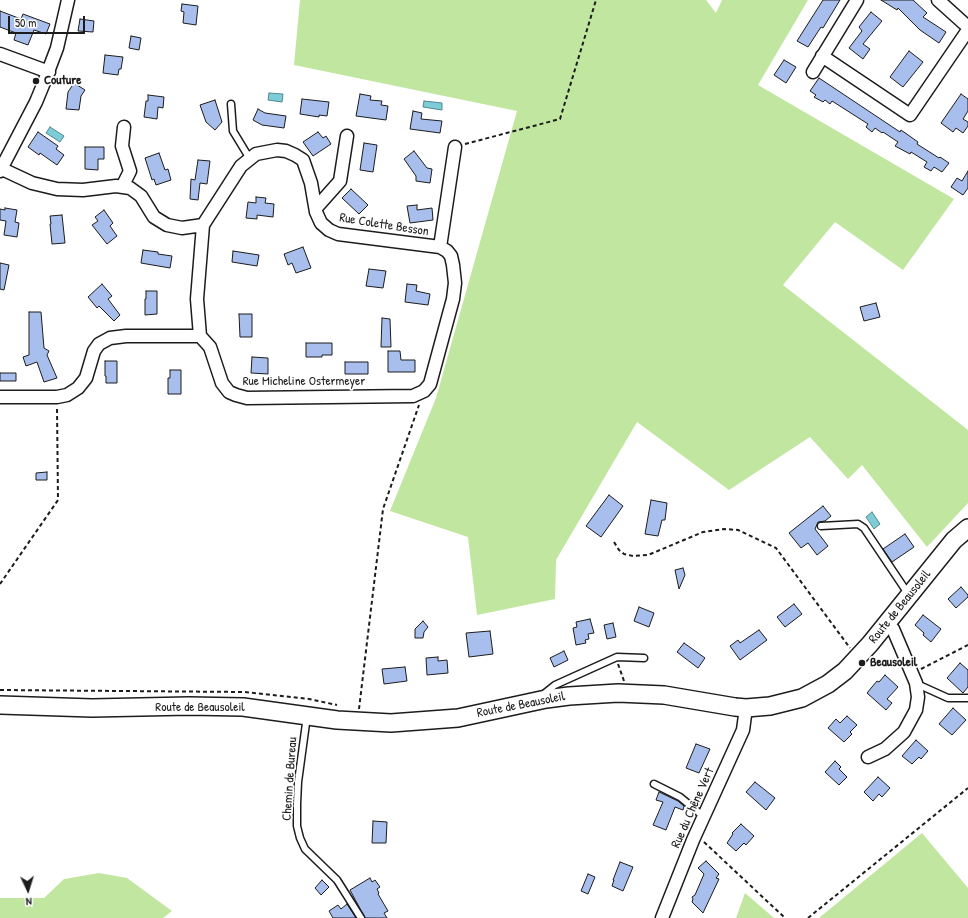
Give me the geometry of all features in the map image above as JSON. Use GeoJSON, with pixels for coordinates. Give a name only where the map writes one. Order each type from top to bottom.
{"type":"FeatureCollection","features":[{"type":"Feature","properties":{"kind":"main road","name":"Route de Beausoleil"},"geometry":{"type":"LineString","coordinates":[[0,705],[92,708],[220,706],[261,709],[373,723],[415,722],[458,718],[546,699],[588,694],[637,693],[664,695],[746,708],[770,706],[802,698],[828,684],[845,671],[887,624],[954,540],[968,528]]}},
{"type":"Feature","properties":{"kind":"street"},"geometry":{"type":"LineString","coordinates":[[0,397],[57,397],[67,395],[78,388],[86,378],[94,351],[99,344],[110,338],[126,336],[200,336],[198,299],[202,225],[182,228],[167,225],[154,217],[141,196],[130,188],[116,186],[83,190],[57,188],[32,183],[1,170],[36,102],[49,72],[57,48],[68,0]]}},
{"type":"Feature","properties":{"kind":"street"},"geometry":{"type":"LineString","coordinates":[[814,72],[822,56],[857,0]]}},
{"type":"Feature","properties":{"kind":"street"},"geometry":{"type":"LineString","coordinates":[[938,0],[968,27]]}},
{"type":"Feature","properties":{"kind":"street"},"geometry":{"type":"LineString","coordinates":[[822,56],[910,115],[968,30]]}},
{"type":"Feature","properties":{"kind":"street"},"geometry":{"type":"LineString","coordinates":[[0,54],[49,72]]}},
{"type":"Feature","properties":{"kind":"street"},"geometry":{"type":"LineString","coordinates":[[122,187],[130,171],[122,146],[124,128]]}},
{"type":"Feature","properties":{"kind":"street"},"geometry":{"type":"LineString","coordinates":[[316,208],[340,181],[347,136]]}},
{"type":"Feature","properties":{"kind":"street"},"geometry":{"type":"LineString","coordinates":[[424,392],[430,384],[453,299],[455,283],[454,265],[451,256],[447,251],[440,247],[455,147]]}},
{"type":"Feature","properties":{"kind":"street","name":"Rue Colette Besson"},"geometry":{"type":"LineString","coordinates":[[202,225],[241,166],[256,154],[277,150],[286,151],[303,160],[312,183],[316,208],[321,223],[328,230],[338,234],[440,247]]}},
{"type":"Feature","properties":{"kind":"street","name":"Rue Micheline Ostermeyer"},"geometry":{"type":"LineString","coordinates":[[200,336],[210,347],[222,382],[229,392],[248,398],[412,396],[424,392]]}},
{"type":"Feature","properties":{"kind":"street"},"geometry":{"type":"LineString","coordinates":[[868,757],[885,749],[904,732],[916,710],[918,697],[914,678],[892,629],[887,624]]}},
{"type":"Feature","properties":{"kind":"street","name":"Rue du Chêne Vert"},"geometry":{"type":"LineString","coordinates":[[662,918],[695,834],[743,730],[746,708]]}},
{"type":"Feature","properties":{"kind":"lane"},"geometry":{"type":"LineString","coordinates":[[232,104],[233,131],[250,159]]}},
{"type":"Feature","properties":{"kind":"lane"},"geometry":{"type":"LineString","coordinates":[[821,526],[858,524],[864,528],[909,596]]}},
{"type":"Feature","properties":{"kind":"lane"},"geometry":{"type":"LineString","coordinates":[[546,699],[545,693],[555,685],[616,657],[644,658]]}},
{"type":"Feature","properties":{"kind":"lane"},"geometry":{"type":"LineString","coordinates":[[914,678],[948,698],[968,698]]}},
{"type":"Feature","properties":{"kind":"lane","name":"Chemin de Bureau"},"geometry":{"type":"LineString","coordinates":[[307,715],[298,782],[297,826],[300,838],[305,848],[337,880],[361,918]]}},
{"type":"Feature","properties":{"kind":"lane"},"geometry":{"type":"LineString","coordinates":[[654,784],[680,797],[703,816]]}},
{"type":"Feature","properties":{"kind":"path"},"geometry":{"type":"LineString","coordinates":[[455,147],[560,119],[596,0]]}},
{"type":"Feature","properties":{"kind":"path"},"geometry":{"type":"LineString","coordinates":[[365,712],[358,710],[383,509],[424,392]]}},
{"type":"Feature","properties":{"kind":"path"},"geometry":{"type":"LineString","coordinates":[[0,584],[58,500],[57,397]]}},
{"type":"Feature","properties":{"kind":"path"},"geometry":{"type":"LineString","coordinates":[[614,542],[619,550],[624,554],[632,556],[648,555],[703,532],[738,530],[770,545],[776,548],[858,658]]}},
{"type":"Feature","properties":{"kind":"path"},"geometry":{"type":"LineString","coordinates":[[914,678],[968,645]]}},
{"type":"Feature","properties":{"kind":"path"},"geometry":{"type":"LineString","coordinates":[[617,662],[625,682]]}},
{"type":"Feature","properties":{"kind":"path"},"geometry":{"type":"LineString","coordinates":[[0,690],[244,692],[309,699],[337,705]]}},
{"type":"Feature","properties":{"kind":"path"},"geometry":{"type":"LineString","coordinates":[[808,918],[968,788]]}},
{"type":"Feature","properties":{"kind":"path"},"geometry":{"type":"LineString","coordinates":[[695,834],[786,918]]}},
{"type":"Feature","properties":{"kind":"green space"},"geometry":{"type":"Polygon","coordinates":[[[300,0],[706,0],[716,13],[722,0],[808,0],[758,85],[954,199],[903,270],[835,222],[783,285],[968,430],[968,503],[927,547],[862,465],[848,479],[810,437],[729,490],[637,422],[556,560],[555,599],[477,615],[468,537],[390,511],[436,398],[517,111],[294,65],[300,0]]]}},
{"type":"Feature","properties":{"kind":"green space"},"geometry":{"type":"Polygon","coordinates":[[[922,833],[968,888],[968,918],[819,918],[922,833]]]}},
{"type":"Feature","properties":{"kind":"green space"},"geometry":{"type":"Polygon","coordinates":[[[99,873],[127,878],[172,911],[163,918],[0,918],[0,898],[44,898],[64,879],[99,873]]]}},
{"type":"Feature","properties":{"kind":"green space"},"geometry":{"type":"Polygon","coordinates":[[[745,893],[774,918],[736,918],[745,893]]]}},
{"type":"Feature","properties":{"kind":"water"},"geometry":{"type":"Polygon","coordinates":[[[269,93],[283,94],[282,102],[268,100],[269,93]]]}},
{"type":"Feature","properties":{"kind":"water"},"geometry":{"type":"Polygon","coordinates":[[[424,101],[442,103],[442,110],[423,107],[424,101]]]}},
{"type":"Feature","properties":{"kind":"water"},"geometry":{"type":"Polygon","coordinates":[[[50,127],[64,136],[60,142],[46,133],[50,127]]]}},
{"type":"Feature","properties":{"kind":"water"},"geometry":{"type":"Polygon","coordinates":[[[872,512],[880,524],[874,529],[866,517],[872,512]]]}},
{"type":"Feature","properties":{"kind":"building"},"geometry":{"type":"Polygon","coordinates":[[[823,0],[840,0],[823,28],[821,27],[808,47],[797,41],[823,0]]]}},
{"type":"Feature","properties":{"kind":"building"},"geometry":{"type":"Polygon","coordinates":[[[881,0],[913,0],[927,13],[923,17],[946,32],[939,43],[920,30],[898,8],[897,10],[881,0]]]}},
{"type":"Feature","properties":{"kind":"building"},"geometry":{"type":"Polygon","coordinates":[[[182,4],[198,6],[196,25],[183,23],[184,12],[181,11],[182,4]]]}},
{"type":"Feature","properties":{"kind":"building"},"geometry":{"type":"Polygon","coordinates":[[[0,11],[21,19],[23,14],[50,24],[46,34],[34,30],[28,45],[14,40],[16,33],[0,27],[0,11]]]}},
{"type":"Feature","properties":{"kind":"building"},"geometry":{"type":"Polygon","coordinates":[[[871,12],[882,21],[863,44],[870,49],[863,59],[849,48],[862,31],[859,27],[871,12]]]}},
{"type":"Feature","properties":{"kind":"building"},"geometry":{"type":"Polygon","coordinates":[[[80,19],[94,21],[93,32],[78,31],[80,19]]]}},
{"type":"Feature","properties":{"kind":"building"},"geometry":{"type":"Polygon","coordinates":[[[131,36],[141,38],[139,50],[129,48],[131,36]]]}},
{"type":"Feature","properties":{"kind":"building"},"geometry":{"type":"Polygon","coordinates":[[[909,51],[923,62],[903,87],[890,77],[909,51]]]}},
{"type":"Feature","properties":{"kind":"building"},"geometry":{"type":"Polygon","coordinates":[[[105,55],[123,57],[121,69],[119,69],[118,75],[103,73],[105,55]]]}},
{"type":"Feature","properties":{"kind":"building"},"geometry":{"type":"Polygon","coordinates":[[[784,60],[796,67],[786,83],[774,75],[784,60]]]}},
{"type":"Feature","properties":{"kind":"building"},"geometry":{"type":"Polygon","coordinates":[[[819,78],[900,132],[901,130],[918,142],[917,144],[949,163],[942,172],[934,167],[931,171],[924,167],[927,162],[911,152],[910,154],[895,146],[898,142],[883,132],[882,133],[875,128],[872,132],[866,127],[868,124],[832,101],[830,104],[825,100],[823,102],[814,97],[816,95],[810,91],[819,78]]]}},
{"type":"Feature","properties":{"kind":"building"},"geometry":{"type":"Polygon","coordinates":[[[74,83],[85,90],[81,96],[79,110],[66,109],[68,92],[74,83]]]}},
{"type":"Feature","properties":{"kind":"building"},"geometry":{"type":"Polygon","coordinates":[[[360,94],[371,96],[370,100],[382,101],[381,105],[388,106],[386,120],[356,116],[360,94]]]}},
{"type":"Feature","properties":{"kind":"building"},"geometry":{"type":"Polygon","coordinates":[[[961,94],[968,99],[968,111],[963,119],[968,122],[968,126],[963,133],[956,128],[953,132],[941,123],[961,94]]]}},
{"type":"Feature","properties":{"kind":"building"},"geometry":{"type":"Polygon","coordinates":[[[148,95],[164,97],[163,108],[158,107],[157,119],[144,117],[148,95]]]}},
{"type":"Feature","properties":{"kind":"building"},"geometry":{"type":"Polygon","coordinates":[[[302,99],[329,102],[327,116],[319,115],[319,117],[300,114],[302,99]]]}},
{"type":"Feature","properties":{"kind":"building"},"geometry":{"type":"Polygon","coordinates":[[[215,100],[222,122],[215,130],[206,122],[200,105],[215,100]]]}},
{"type":"Feature","properties":{"kind":"building"},"geometry":{"type":"Polygon","coordinates":[[[258,109],[265,113],[286,116],[284,128],[262,125],[253,120],[258,109]]]}},
{"type":"Feature","properties":{"kind":"building"},"geometry":{"type":"Polygon","coordinates":[[[413,111],[422,113],[421,119],[442,121],[440,133],[410,129],[413,111]]]}},
{"type":"Feature","properties":{"kind":"building"},"geometry":{"type":"Polygon","coordinates":[[[38,132],[58,146],[56,149],[64,155],[57,165],[40,153],[39,155],[28,147],[38,132]]]}},
{"type":"Feature","properties":{"kind":"building"},"geometry":{"type":"Polygon","coordinates":[[[318,132],[323,138],[326,136],[331,144],[313,156],[303,142],[318,132]]]}},
{"type":"Feature","properties":{"kind":"building"},"geometry":{"type":"Polygon","coordinates":[[[364,143],[377,145],[373,172],[360,170],[364,143]]]}},
{"type":"Feature","properties":{"kind":"building"},"geometry":{"type":"Polygon","coordinates":[[[85,147],[104,147],[104,159],[98,159],[98,170],[85,169],[85,147]]]}},
{"type":"Feature","properties":{"kind":"building"},"geometry":{"type":"Polygon","coordinates":[[[414,151],[427,168],[432,169],[430,183],[416,181],[416,176],[404,159],[414,151]]]}},
{"type":"Feature","properties":{"kind":"building"},"geometry":{"type":"Polygon","coordinates":[[[159,153],[165,170],[168,169],[171,180],[156,185],[154,179],[152,180],[145,158],[159,153]]]}},
{"type":"Feature","properties":{"kind":"building"},"geometry":{"type":"Polygon","coordinates":[[[198,160],[210,161],[207,184],[200,183],[198,200],[190,199],[191,179],[195,180],[198,160]]]}},
{"type":"Feature","properties":{"kind":"building"},"geometry":{"type":"Polygon","coordinates":[[[968,171],[968,188],[963,195],[951,187],[957,178],[962,181],[968,171]]]}},
{"type":"Feature","properties":{"kind":"building"},"geometry":{"type":"Polygon","coordinates":[[[351,189],[368,205],[359,214],[342,198],[351,189]]]}},
{"type":"Feature","properties":{"kind":"building"},"geometry":{"type":"Polygon","coordinates":[[[256,197],[266,198],[265,203],[274,204],[273,217],[257,215],[257,219],[246,218],[248,202],[256,203],[256,197]]]}},
{"type":"Feature","properties":{"kind":"building"},"geometry":{"type":"Polygon","coordinates":[[[417,205],[417,210],[432,208],[433,220],[410,223],[407,206],[417,205]]]}},
{"type":"Feature","properties":{"kind":"building"},"geometry":{"type":"Polygon","coordinates":[[[5,208],[17,210],[15,222],[19,223],[17,237],[4,235],[6,221],[0,220],[0,209],[5,210],[5,208]]]}},
{"type":"Feature","properties":{"kind":"building"},"geometry":{"type":"Polygon","coordinates":[[[104,210],[113,223],[110,226],[117,236],[107,244],[92,225],[98,221],[95,217],[104,210]]]}},
{"type":"Feature","properties":{"kind":"building"},"geometry":{"type":"Polygon","coordinates":[[[62,215],[65,243],[52,244],[50,216],[62,215]]]}},
{"type":"Feature","properties":{"kind":"building"},"geometry":{"type":"Polygon","coordinates":[[[303,247],[311,268],[296,273],[292,263],[288,265],[284,254],[303,247]]]}},
{"type":"Feature","properties":{"kind":"building"},"geometry":{"type":"Polygon","coordinates":[[[143,250],[172,256],[170,268],[141,263],[143,250]]]}},
{"type":"Feature","properties":{"kind":"building"},"geometry":{"type":"Polygon","coordinates":[[[233,251],[259,255],[257,266],[232,262],[233,251]]]}},
{"type":"Feature","properties":{"kind":"building"},"geometry":{"type":"Polygon","coordinates":[[[0,263],[9,265],[4,290],[0,289],[0,263]]]}},
{"type":"Feature","properties":{"kind":"building"},"geometry":{"type":"Polygon","coordinates":[[[369,269],[386,271],[383,288],[366,286],[369,269]]]}},
{"type":"Feature","properties":{"kind":"building"},"geometry":{"type":"Polygon","coordinates":[[[102,284],[112,296],[108,299],[120,315],[114,321],[99,306],[97,308],[88,297],[102,284]]]}},
{"type":"Feature","properties":{"kind":"building"},"geometry":{"type":"Polygon","coordinates":[[[407,284],[417,285],[416,291],[430,294],[428,305],[405,302],[407,284]]]}},
{"type":"Feature","properties":{"kind":"building"},"geometry":{"type":"Polygon","coordinates":[[[146,291],[157,291],[157,314],[145,315],[146,291]]]}},
{"type":"Feature","properties":{"kind":"building"},"geometry":{"type":"Polygon","coordinates":[[[876,303],[880,317],[864,321],[860,307],[876,303]]]}},
{"type":"Feature","properties":{"kind":"building"},"geometry":{"type":"Polygon","coordinates":[[[29,312],[41,312],[44,348],[49,351],[47,355],[57,378],[44,382],[37,362],[26,366],[23,357],[29,355],[29,312]]]}},
{"type":"Feature","properties":{"kind":"building"},"geometry":{"type":"Polygon","coordinates":[[[239,314],[252,314],[252,337],[240,337],[239,314]]]}},
{"type":"Feature","properties":{"kind":"building"},"geometry":{"type":"Polygon","coordinates":[[[382,318],[390,319],[391,347],[381,347],[382,318]]]}},
{"type":"Feature","properties":{"kind":"building"},"geometry":{"type":"Polygon","coordinates":[[[306,343],[332,343],[332,355],[322,355],[322,357],[306,357],[306,343]]]}},
{"type":"Feature","properties":{"kind":"building"},"geometry":{"type":"Polygon","coordinates":[[[388,351],[400,351],[401,360],[415,360],[415,372],[388,372],[388,351]]]}},
{"type":"Feature","properties":{"kind":"building"},"geometry":{"type":"Polygon","coordinates":[[[252,357],[268,358],[268,374],[251,373],[252,357]]]}},
{"type":"Feature","properties":{"kind":"building"},"geometry":{"type":"Polygon","coordinates":[[[105,361],[117,361],[117,383],[106,383],[105,361]]]}},
{"type":"Feature","properties":{"kind":"building"},"geometry":{"type":"Polygon","coordinates":[[[345,362],[368,362],[368,374],[345,374],[345,362]]]}},
{"type":"Feature","properties":{"kind":"building"},"geometry":{"type":"Polygon","coordinates":[[[170,370],[181,370],[181,394],[168,394],[168,378],[170,378],[170,370]]]}},
{"type":"Feature","properties":{"kind":"building"},"geometry":{"type":"Polygon","coordinates":[[[0,373],[16,373],[16,381],[0,381],[0,373]]]}},
{"type":"Feature","properties":{"kind":"building"},"geometry":{"type":"Polygon","coordinates":[[[47,472],[47,480],[36,480],[36,473],[47,472]]]}},
{"type":"Feature","properties":{"kind":"building"},"geometry":{"type":"Polygon","coordinates":[[[609,495],[623,506],[601,537],[586,526],[609,495]]]}},
{"type":"Feature","properties":{"kind":"building"},"geometry":{"type":"Polygon","coordinates":[[[651,500],[667,503],[665,520],[662,520],[658,536],[645,534],[651,500]]]}},
{"type":"Feature","properties":{"kind":"building"},"geometry":{"type":"Polygon","coordinates":[[[823,506],[831,516],[825,521],[818,522],[815,529],[828,546],[817,555],[808,543],[801,548],[789,533],[823,506]]]}},
{"type":"Feature","properties":{"kind":"building"},"geometry":{"type":"Polygon","coordinates":[[[905,534],[914,547],[892,562],[883,549],[905,534]]]}},
{"type":"Feature","properties":{"kind":"building"},"geometry":{"type":"Polygon","coordinates":[[[683,568],[685,575],[679,589],[675,570],[683,568]]]}},
{"type":"Feature","properties":{"kind":"building"},"geometry":{"type":"Polygon","coordinates":[[[961,587],[968,597],[956,608],[948,599],[961,587]]]}},
{"type":"Feature","properties":{"kind":"building"},"geometry":{"type":"Polygon","coordinates":[[[794,604],[802,614],[785,627],[777,617],[794,604]]]}},
{"type":"Feature","properties":{"kind":"building"},"geometry":{"type":"Polygon","coordinates":[[[639,607],[654,613],[649,627],[634,621],[639,607]]]}},
{"type":"Feature","properties":{"kind":"building"},"geometry":{"type":"Polygon","coordinates":[[[923,615],[941,629],[931,642],[915,625],[923,615]]]}},
{"type":"Feature","properties":{"kind":"building"},"geometry":{"type":"Polygon","coordinates":[[[590,619],[594,633],[588,634],[589,639],[585,640],[586,643],[576,645],[573,628],[577,627],[576,622],[590,619]]]}},
{"type":"Feature","properties":{"kind":"building"},"geometry":{"type":"Polygon","coordinates":[[[423,621],[428,627],[424,632],[423,638],[415,638],[415,629],[423,621]]]}},
{"type":"Feature","properties":{"kind":"building"},"geometry":{"type":"Polygon","coordinates":[[[613,623],[616,637],[607,639],[604,625],[613,623]]]}},
{"type":"Feature","properties":{"kind":"building"},"geometry":{"type":"Polygon","coordinates":[[[759,630],[767,640],[740,660],[730,646],[738,640],[740,643],[759,630]]]}},
{"type":"Feature","properties":{"kind":"building"},"geometry":{"type":"Polygon","coordinates":[[[490,631],[493,654],[469,657],[466,633],[490,631]]]}},
{"type":"Feature","properties":{"kind":"building"},"geometry":{"type":"Polygon","coordinates":[[[684,643],[705,658],[698,668],[677,652],[684,643]]]}},
{"type":"Feature","properties":{"kind":"building"},"geometry":{"type":"Polygon","coordinates":[[[564,651],[568,660],[554,667],[550,658],[564,651]]]}},
{"type":"Feature","properties":{"kind":"building"},"geometry":{"type":"Polygon","coordinates":[[[438,657],[438,661],[447,660],[448,673],[427,675],[426,658],[438,657]]]}},
{"type":"Feature","properties":{"kind":"building"},"geometry":{"type":"Polygon","coordinates":[[[960,663],[968,670],[968,687],[963,693],[947,678],[960,663]]]}},
{"type":"Feature","properties":{"kind":"building"},"geometry":{"type":"Polygon","coordinates":[[[405,667],[407,681],[384,684],[382,669],[405,667]]]}},
{"type":"Feature","properties":{"kind":"building"},"geometry":{"type":"Polygon","coordinates":[[[885,675],[898,687],[887,699],[892,703],[886,710],[867,693],[877,681],[879,682],[885,675]]]}},
{"type":"Feature","properties":{"kind":"building"},"geometry":{"type":"Polygon","coordinates":[[[953,708],[966,720],[952,735],[939,724],[953,708]]]}},
{"type":"Feature","properties":{"kind":"building"},"geometry":{"type":"Polygon","coordinates":[[[847,716],[857,725],[850,732],[852,734],[844,742],[828,728],[836,719],[840,723],[847,716]]]}},
{"type":"Feature","properties":{"kind":"building"},"geometry":{"type":"Polygon","coordinates":[[[916,740],[928,751],[921,759],[919,757],[912,764],[902,756],[916,740]]]}},
{"type":"Feature","properties":{"kind":"building"},"geometry":{"type":"Polygon","coordinates":[[[696,744],[710,749],[699,773],[686,768],[696,744]]]}},
{"type":"Feature","properties":{"kind":"building"},"geometry":{"type":"Polygon","coordinates":[[[835,761],[841,767],[839,769],[847,777],[839,785],[825,772],[835,761]]]}},
{"type":"Feature","properties":{"kind":"building"},"geometry":{"type":"Polygon","coordinates":[[[878,777],[890,788],[882,797],[879,794],[873,801],[864,792],[878,777]]]}},
{"type":"Feature","properties":{"kind":"building"},"geometry":{"type":"Polygon","coordinates":[[[755,782],[775,798],[766,810],[746,792],[755,782]]]}},
{"type":"Feature","properties":{"kind":"building"},"geometry":{"type":"Polygon","coordinates":[[[659,792],[678,801],[684,806],[683,810],[675,807],[666,830],[653,825],[663,802],[656,800],[659,792]]]}},
{"type":"Feature","properties":{"kind":"building"},"geometry":{"type":"Polygon","coordinates":[[[373,821],[387,822],[386,843],[372,843],[373,821]]]}},
{"type":"Feature","properties":{"kind":"building"},"geometry":{"type":"Polygon","coordinates":[[[741,824],[754,836],[746,845],[744,843],[736,851],[727,843],[733,834],[732,833],[741,824]]]}},
{"type":"Feature","properties":{"kind":"building"},"geometry":{"type":"Polygon","coordinates":[[[706,861],[719,874],[716,878],[719,879],[703,913],[692,902],[692,897],[695,895],[704,874],[698,868],[706,861]]]}},
{"type":"Feature","properties":{"kind":"building"},"geometry":{"type":"Polygon","coordinates":[[[620,862],[633,867],[623,891],[612,886],[620,862]]]}},
{"type":"Feature","properties":{"kind":"building"},"geometry":{"type":"Polygon","coordinates":[[[588,874],[595,877],[588,894],[581,891],[588,874]]]}},
{"type":"Feature","properties":{"kind":"building"},"geometry":{"type":"Polygon","coordinates":[[[370,878],[372,882],[375,880],[380,887],[377,889],[378,894],[388,911],[384,913],[387,918],[365,918],[350,890],[370,878]]]}},
{"type":"Feature","properties":{"kind":"building"},"geometry":{"type":"Polygon","coordinates":[[[322,880],[329,887],[321,895],[315,888],[322,880]]]}},
{"type":"Feature","properties":{"kind":"building"},"geometry":{"type":"Polygon","coordinates":[[[347,904],[356,918],[333,918],[329,911],[338,905],[341,909],[347,904]]]}},
{"type":"Feature","properties":{"kind":"place","name":"Couture"},"geometry":{"type":"Point","coordinates":[36,81]}},
{"type":"Feature","properties":{"kind":"place","name":"Beausoleil"},"geometry":{"type":"Point","coordinates":[862,663]}}]}
